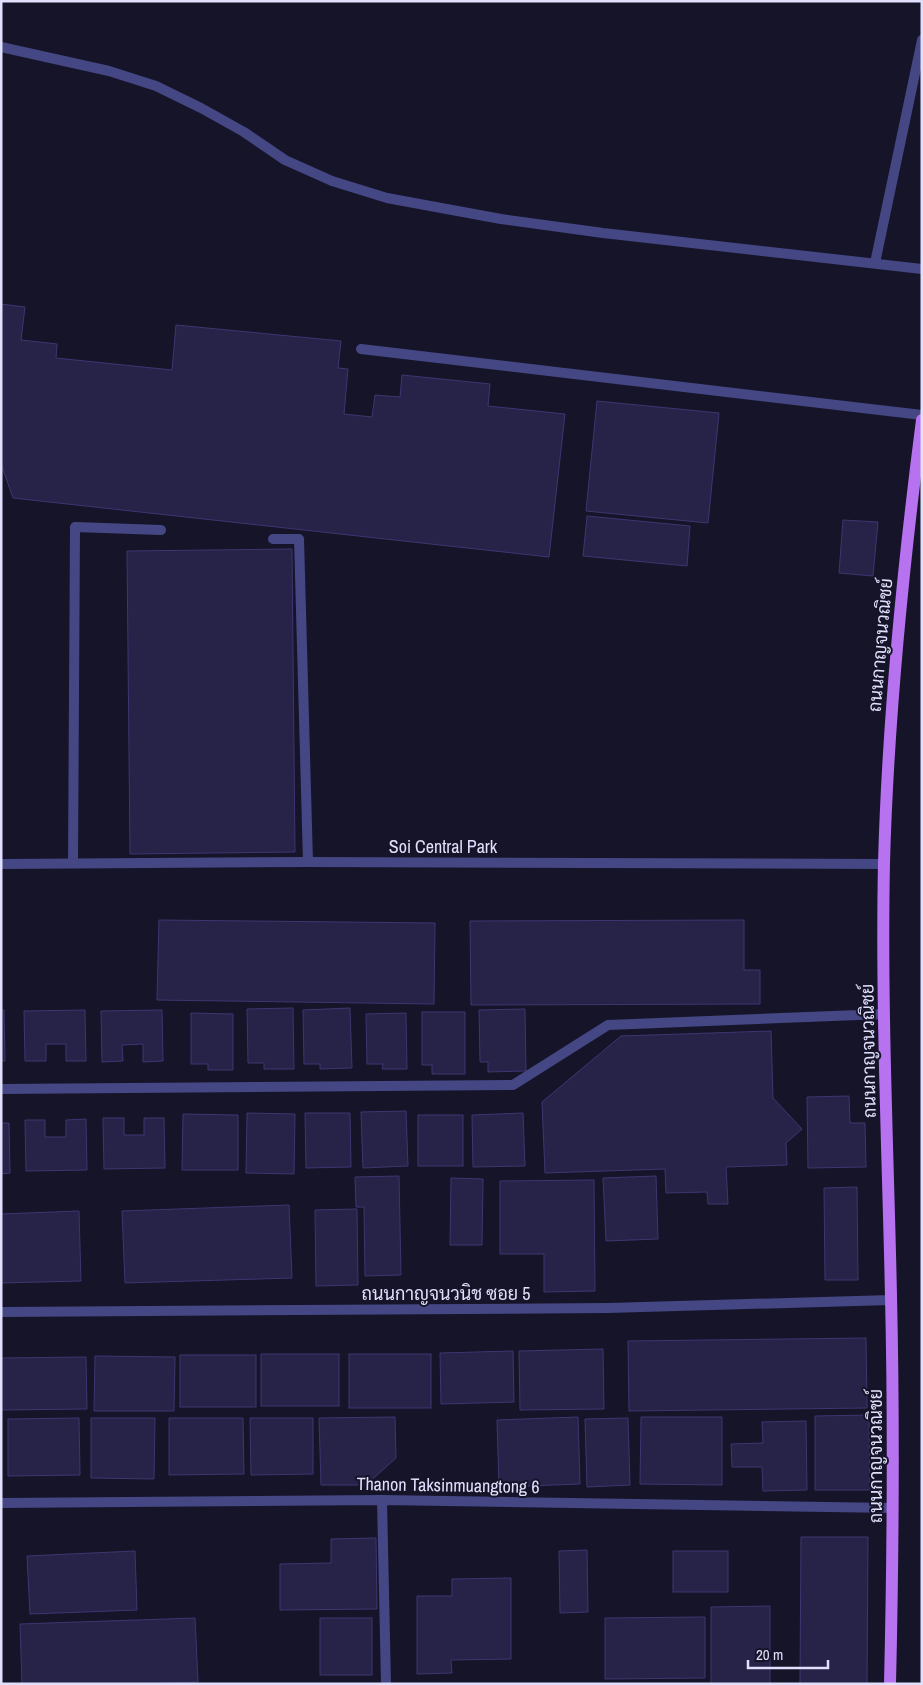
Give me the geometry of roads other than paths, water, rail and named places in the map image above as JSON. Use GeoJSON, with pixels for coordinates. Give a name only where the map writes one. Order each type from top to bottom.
{"type":"FeatureCollection","features":[{"type":"Feature","properties":{"kind":"main road","name":"ถนนกาญจนวณิชย์"},"geometry":{"type":"LineString","coordinates":[[890,1684],[894,1508],[884,1014],[884,864],[900,611],[922,420]]}},
{"type":"Feature","properties":{"kind":"street"},"geometry":{"type":"LineString","coordinates":[[875,263],[922,40]]}},
{"type":"Feature","properties":{"kind":"street"},"geometry":{"type":"LineString","coordinates":[[1,47],[109,70],[156,86],[227,122],[284,160],[332,181],[387,198],[501,219],[603,234],[922,269]]}},
{"type":"Feature","properties":{"kind":"street"},"geometry":{"type":"LineString","coordinates":[[361,349],[922,415]]}},
{"type":"Feature","properties":{"kind":"street"},"geometry":{"type":"LineString","coordinates":[[74,863],[75,527],[161,530]]}},
{"type":"Feature","properties":{"kind":"street"},"geometry":{"type":"LineString","coordinates":[[273,538],[299,539],[308,862]]}},
{"type":"Feature","properties":{"kind":"street","name":"Soi Central Park"},"geometry":{"type":"LineString","coordinates":[[1,864],[308,862],[884,864]]}},
{"type":"Feature","properties":{"kind":"street"},"geometry":{"type":"LineString","coordinates":[[1,1090],[514,1085],[608,1025],[884,1014]]}},
{"type":"Feature","properties":{"kind":"street","name":"ถนนกาญจนวนิช ซอย 5"},"geometry":{"type":"LineString","coordinates":[[1,1312],[608,1308],[891,1300]]}},
{"type":"Feature","properties":{"kind":"street"},"geometry":{"type":"LineString","coordinates":[[382,1500],[386,1684]]}},
{"type":"Feature","properties":{"kind":"street","name":"Thanon Taksinmuangtong 6"},"geometry":{"type":"LineString","coordinates":[[1,1503],[382,1500],[894,1508]]}}]}
